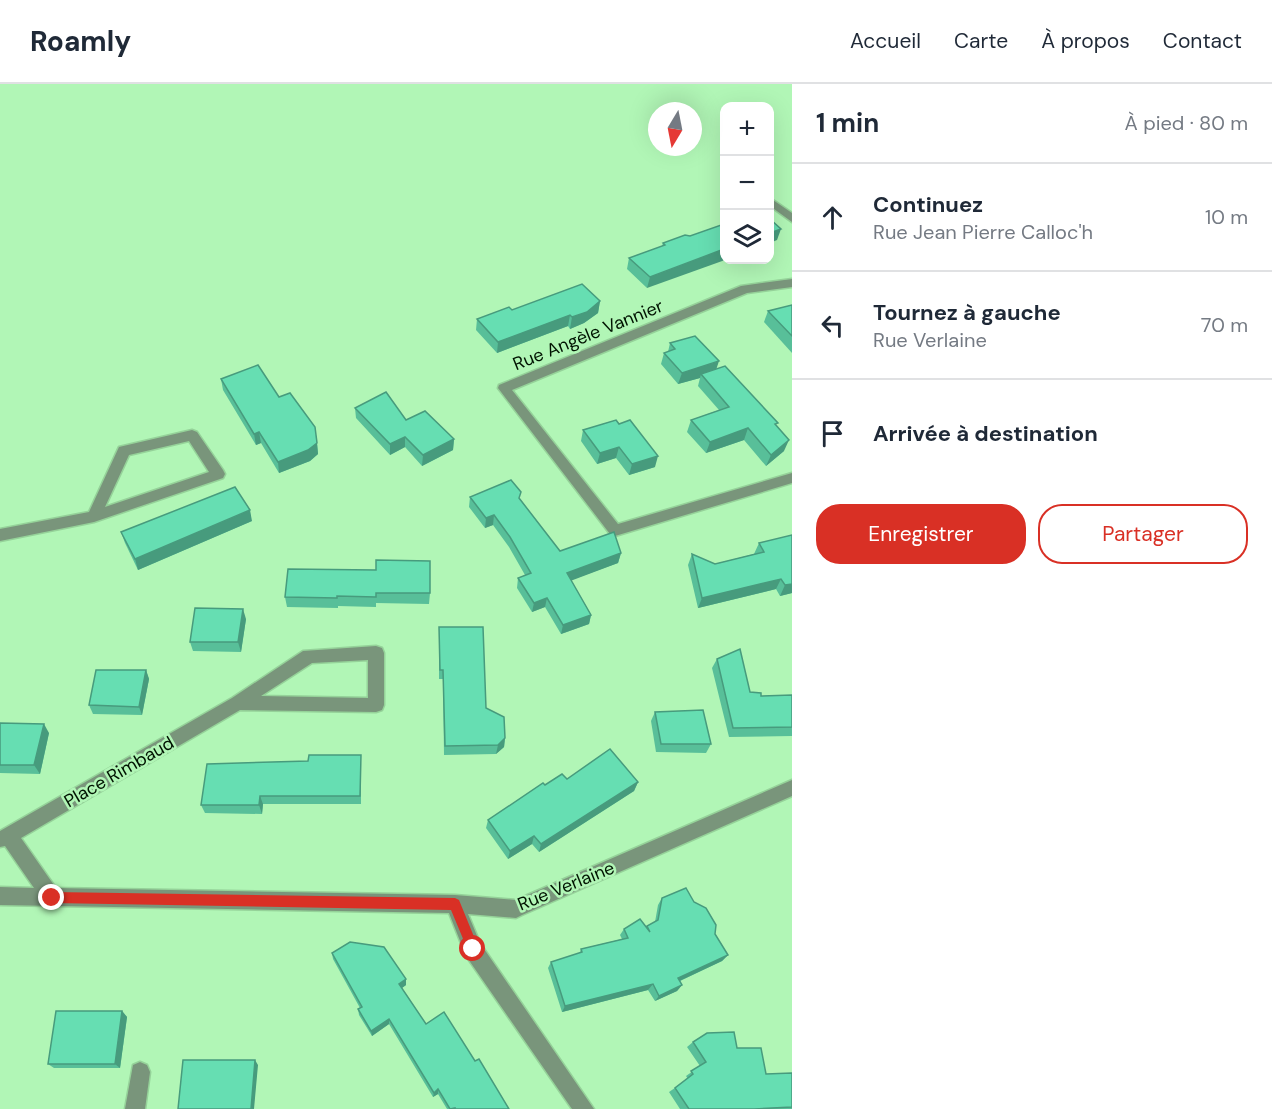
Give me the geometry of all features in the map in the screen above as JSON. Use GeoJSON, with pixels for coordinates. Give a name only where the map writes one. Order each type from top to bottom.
{"type":"FeatureCollection","features":[{"type":"Feature","properties":{"kind":"street"},"geometry":{"type":"LineString","coordinates":[[774,204],[792,219]]}},
{"type":"Feature","properties":{"kind":"street","name":"Rue Angèle Vannier"},"geometry":{"type":"LineString","coordinates":[[792,283],[745,289],[504,388],[615,530],[792,478]]}},
{"type":"Feature","properties":{"kind":"street"},"geometry":{"type":"LineString","coordinates":[[0,535],[94,517],[218,474],[192,435],[124,451],[94,517]]}},
{"type":"Feature","properties":{"kind":"street","name":"Place Rimbaud"},"geometry":{"type":"LineString","coordinates":[[4,838],[238,703],[309,656],[376,653],[376,705],[238,703]]}},
{"type":"Feature","properties":{"kind":"street","name":"Rue Verlaine"},"geometry":{"type":"LineString","coordinates":[[0,896],[455,904],[516,909],[792,789]]}},
{"type":"Feature","properties":{"kind":"street"},"geometry":{"type":"LineString","coordinates":[[4,838],[52,898]]}},
{"type":"Feature","properties":{"kind":"street"},"geometry":{"type":"LineString","coordinates":[[455,904],[473,949],[584,1109]]}},
{"type":"Feature","properties":{"kind":"street"},"geometry":{"type":"LineString","coordinates":[[135,1109],[140,1072]]}},
{"type":"Feature","properties":{"kind":"building"},"geometry":{"type":"Polygon","coordinates":[[[774,223],[781,229],[774,232],[774,223]]]}},
{"type":"Feature","properties":{"kind":"building"},"geometry":{"type":"Polygon","coordinates":[[[720,225],[720,251],[650,277],[629,258],[685,235],[690,236],[720,225]]]}},
{"type":"Feature","properties":{"kind":"building"},"geometry":{"type":"Polygon","coordinates":[[[582,284],[600,301],[587,312],[572,317],[570,315],[498,342],[477,319],[509,307],[512,310],[582,284]]]}},
{"type":"Feature","properties":{"kind":"building"},"geometry":{"type":"Polygon","coordinates":[[[792,305],[792,336],[768,311],[792,305]]]}},
{"type":"Feature","properties":{"kind":"building"},"geometry":{"type":"Polygon","coordinates":[[[695,336],[719,361],[682,373],[664,353],[675,349],[670,343],[695,336]]]}},
{"type":"Feature","properties":{"kind":"building"},"geometry":{"type":"Polygon","coordinates":[[[258,365],[279,397],[290,393],[315,427],[317,443],[308,450],[278,462],[259,432],[254,434],[221,379],[258,365]]]}},
{"type":"Feature","properties":{"kind":"building"},"geometry":{"type":"Polygon","coordinates":[[[725,366],[778,423],[775,424],[789,440],[771,455],[748,428],[710,442],[691,420],[729,407],[701,374],[725,366]]]}},
{"type":"Feature","properties":{"kind":"building"},"geometry":{"type":"Polygon","coordinates":[[[386,392],[406,420],[425,411],[454,439],[423,455],[405,437],[390,444],[355,408],[386,392]]]}},
{"type":"Feature","properties":{"kind":"building"},"geometry":{"type":"Polygon","coordinates":[[[616,420],[619,424],[630,420],[658,456],[632,464],[619,447],[600,453],[583,430],[616,420]]]}},
{"type":"Feature","properties":{"kind":"building"},"geometry":{"type":"Polygon","coordinates":[[[511,480],[521,492],[519,498],[560,551],[614,532],[621,553],[567,573],[591,615],[563,625],[547,598],[534,603],[518,578],[531,573],[510,537],[494,515],[486,518],[470,497],[511,480]]]}},
{"type":"Feature","properties":{"kind":"building"},"geometry":{"type":"Polygon","coordinates":[[[235,487],[250,510],[135,559],[121,532],[235,487]]]}},
{"type":"Feature","properties":{"kind":"building"},"geometry":{"type":"Polygon","coordinates":[[[792,535],[792,584],[785,585],[781,579],[702,598],[692,554],[715,564],[764,552],[759,543],[792,535]]]}},
{"type":"Feature","properties":{"kind":"building"},"geometry":{"type":"Polygon","coordinates":[[[376,560],[430,561],[430,593],[376,593],[376,597],[285,597],[288,569],[376,570],[376,560]]]}},
{"type":"Feature","properties":{"kind":"building"},"geometry":{"type":"Polygon","coordinates":[[[195,608],[243,609],[238,642],[190,642],[195,608]]]}},
{"type":"Feature","properties":{"kind":"building"},"geometry":{"type":"Polygon","coordinates":[[[439,627],[483,627],[486,708],[504,717],[505,738],[498,745],[445,746],[443,670],[440,670],[439,627]]]}},
{"type":"Feature","properties":{"kind":"building"},"geometry":{"type":"Polygon","coordinates":[[[740,649],[750,692],[761,693],[761,696],[792,695],[792,727],[733,728],[717,659],[740,649]]]}},
{"type":"Feature","properties":{"kind":"building"},"geometry":{"type":"Polygon","coordinates":[[[96,670],[146,670],[139,707],[89,705],[96,670]]]}},
{"type":"Feature","properties":{"kind":"building"},"geometry":{"type":"Polygon","coordinates":[[[703,710],[711,744],[661,744],[655,712],[703,710]]]}},
{"type":"Feature","properties":{"kind":"building"},"geometry":{"type":"Polygon","coordinates":[[[0,723],[44,724],[34,765],[0,765],[0,723]]]}},
{"type":"Feature","properties":{"kind":"building"},"geometry":{"type":"Polygon","coordinates":[[[610,749],[638,782],[541,844],[534,836],[510,851],[488,820],[543,783],[545,785],[562,774],[567,779],[610,749]]]}},
{"type":"Feature","properties":{"kind":"building"},"geometry":{"type":"Polygon","coordinates":[[[309,755],[361,755],[360,796],[260,796],[259,805],[201,805],[207,764],[308,761],[309,755]]]}},
{"type":"Feature","properties":{"kind":"building"},"geometry":{"type":"Polygon","coordinates":[[[686,888],[694,902],[706,908],[716,925],[715,934],[728,955],[678,978],[682,985],[659,996],[653,984],[565,1006],[551,962],[582,952],[581,949],[628,938],[624,929],[640,919],[650,932],[647,926],[658,920],[662,898],[686,888]]]}},
{"type":"Feature","properties":{"kind":"building"},"geometry":{"type":"Polygon","coordinates":[[[350,942],[384,947],[406,979],[399,984],[426,1024],[444,1012],[475,1061],[479,1059],[509,1109],[450,1109],[438,1089],[434,1093],[389,1019],[371,1031],[358,1009],[362,1007],[332,953],[350,942]]]}},
{"type":"Feature","properties":{"kind":"building"},"geometry":{"type":"Polygon","coordinates":[[[56,1011],[122,1011],[115,1064],[48,1064],[56,1011]]]}},
{"type":"Feature","properties":{"kind":"building"},"geometry":{"type":"Polygon","coordinates":[[[734,1032],[737,1048],[761,1048],[766,1074],[792,1073],[792,1107],[689,1109],[675,1088],[693,1074],[691,1071],[706,1062],[693,1042],[707,1033],[734,1032]]]}},
{"type":"Feature","properties":{"kind":"building"},"geometry":{"type":"Polygon","coordinates":[[[183,1060],[255,1060],[251,1109],[178,1109],[183,1060]]]}},
{"type":"Feature","properties":{"kind":"route"},"geometry":{"type":"LineString","coordinates":[[52,898],[455,904],[473,949]]}}]}
